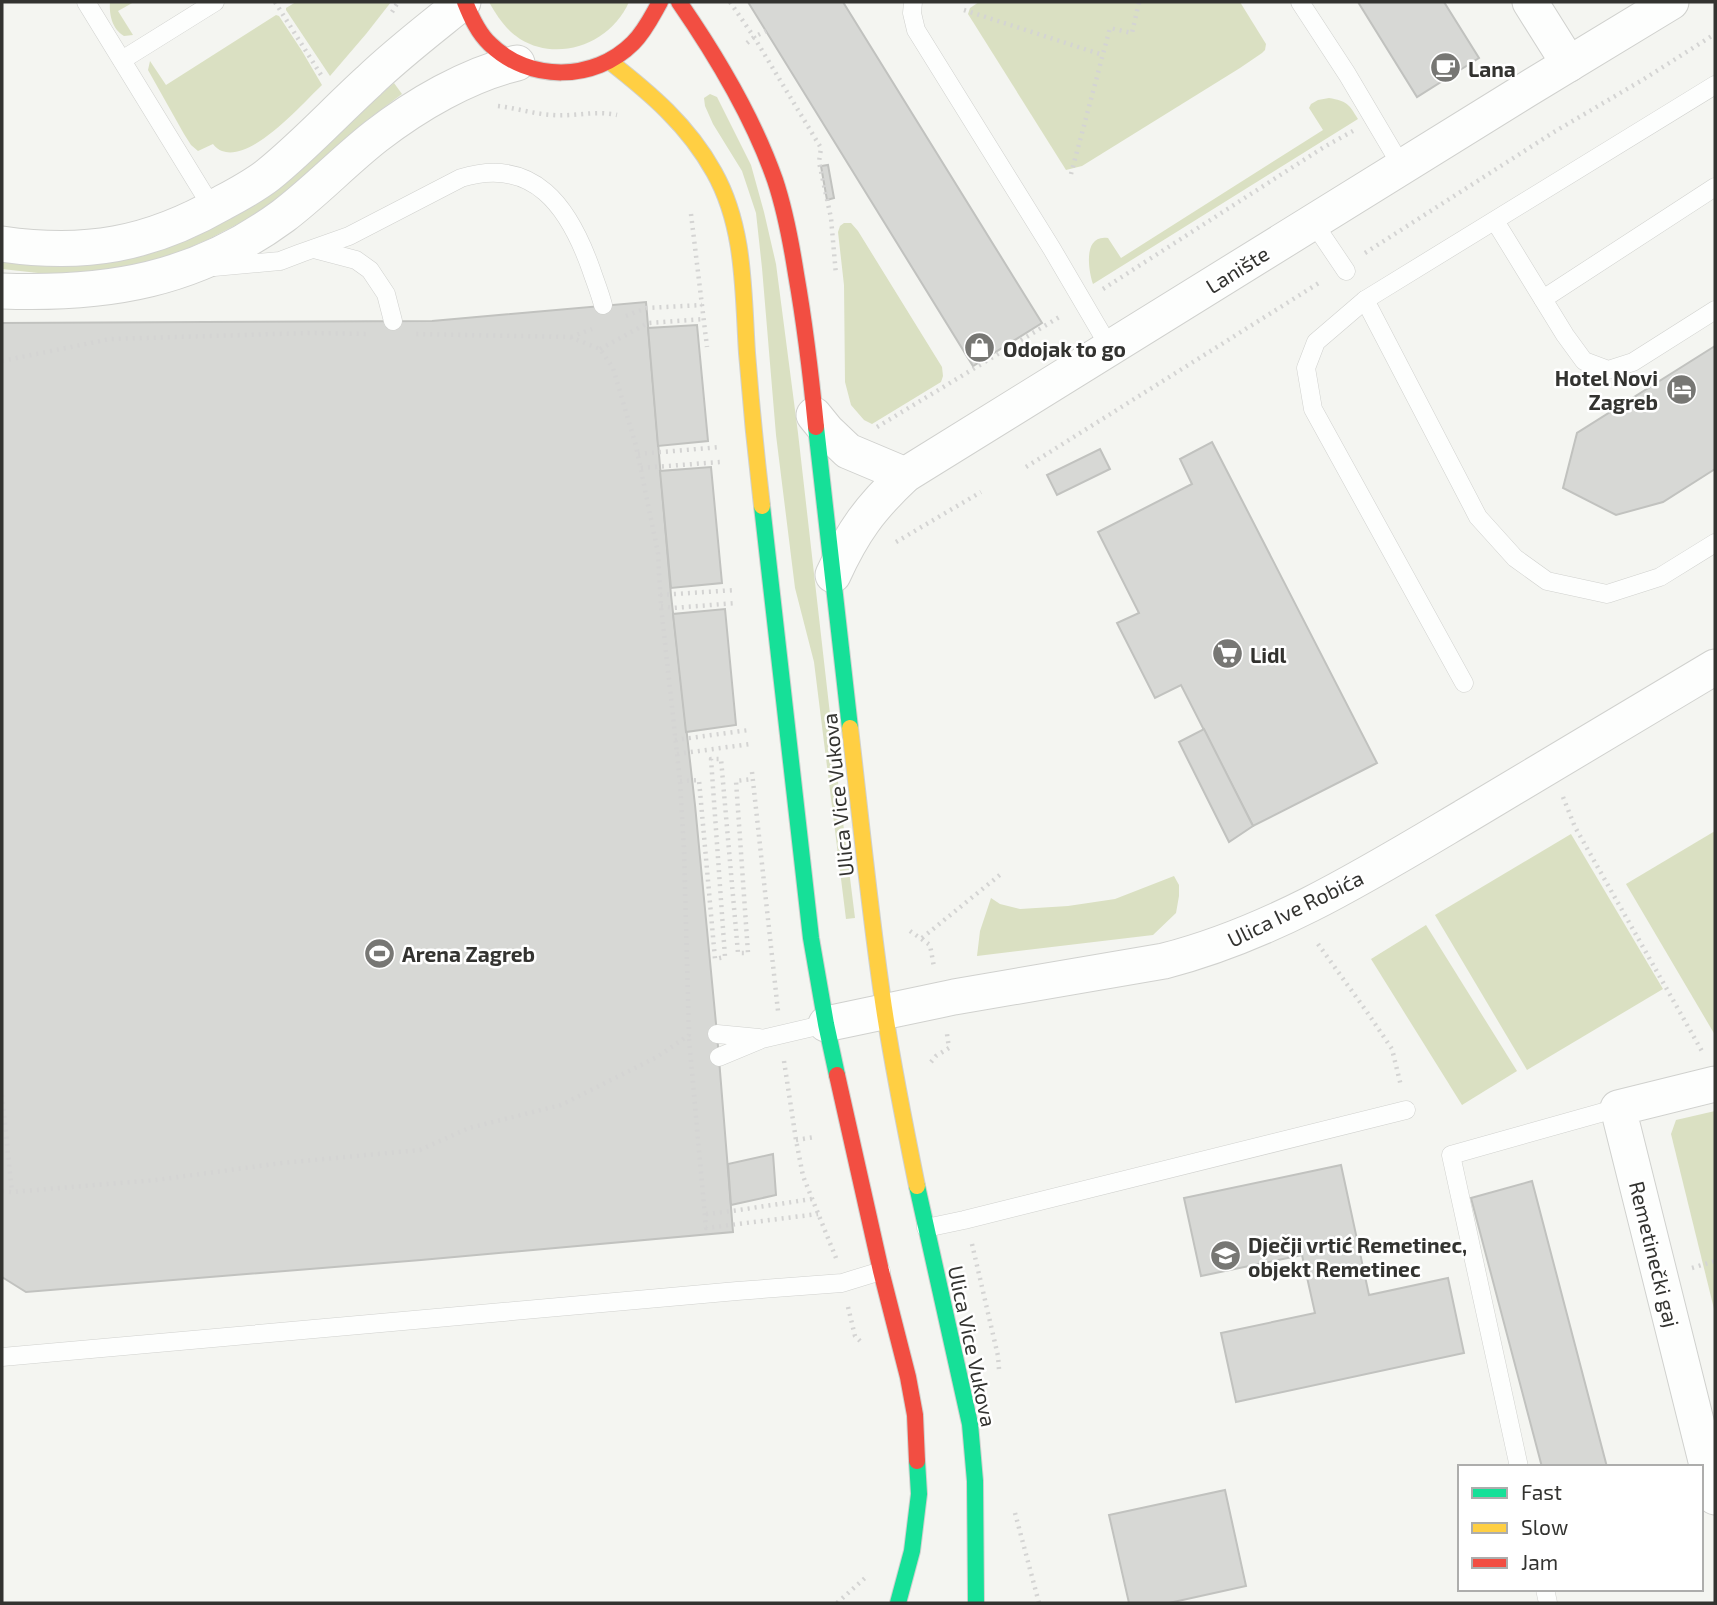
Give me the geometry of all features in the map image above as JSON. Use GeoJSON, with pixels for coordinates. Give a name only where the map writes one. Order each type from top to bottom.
{"type":"FeatureCollection","features":[{"type":"Feature","properties":{"kind":"street"},"geometry":{"type":"LineString","coordinates":[[2,244],[51,249],[100,247],[131,242],[157,234],[213,209],[266,177],[372,78],[464,2],[488,42],[501,54],[538,71],[563,74],[587,70],[609,61],[636,40],[660,2]]}},
{"type":"Feature","properties":{"kind":"street","name":"Ulica Vice Vukova"},"geometry":{"type":"LineString","coordinates":[[679,2],[728,79],[760,145],[777,189],[797,280],[807,342],[884,1011],[903,1120],[970,1424],[975,1482],[976,1603]]}},
{"type":"Feature","properties":{"kind":"street"},"geometry":{"type":"LineString","coordinates":[[1531,2],[1569,64]]}},
{"type":"Feature","properties":{"kind":"street","name":"Lanište"},"geometry":{"type":"LineString","coordinates":[[833,575],[861,523],[905,475],[1671,2]]}},
{"type":"Feature","properties":{"kind":"street","name":"Ulica Vice Vukova"},"geometry":{"type":"LineString","coordinates":[[609,61],[663,105],[686,130],[714,172],[733,216],[739,244],[754,436],[811,939],[826,1024],[912,1397],[917,1432],[918,1510],[912,1551],[898,1603]]}},
{"type":"Feature","properties":{"kind":"street"},"geometry":{"type":"LineString","coordinates":[[2,292],[41,293],[99,289],[147,281],[182,270],[268,226],[377,135],[424,104],[469,79],[517,63]]}},
{"type":"Feature","properties":{"kind":"street"},"geometry":{"type":"LineString","coordinates":[[814,415],[848,451],[905,475]]}},
{"type":"Feature","properties":{"kind":"street","name":"Ulica Ive Robića"},"geometry":{"type":"LineString","coordinates":[[826,1024],[954,997],[1164,961],[1245,935],[1319,901],[1405,852],[1715,667]]}},
{"type":"Feature","properties":{"kind":"street"},"geometry":{"type":"LineString","coordinates":[[1618,1108],[1711,1072]]}},
{"type":"Feature","properties":{"kind":"street","name":"Remetinečki gaj"},"geometry":{"type":"LineString","coordinates":[[1618,1108],[1715,1497]]}},
{"type":"Feature","properties":{"kind":"lane"},"geometry":{"type":"LineString","coordinates":[[86,2],[213,209]]}},
{"type":"Feature","properties":{"kind":"lane"},"geometry":{"type":"LineString","coordinates":[[122,60],[215,2]]}},
{"type":"Feature","properties":{"kind":"lane"},"geometry":{"type":"LineString","coordinates":[[913,2],[912,13],[916,30],[1110,348]]}},
{"type":"Feature","properties":{"kind":"lane"},"geometry":{"type":"LineString","coordinates":[[1300,2],[1347,74],[1402,167]]}},
{"type":"Feature","properties":{"kind":"lane"},"geometry":{"type":"LineString","coordinates":[[1464,683],[1312,409],[1306,368],[1316,342],[1365,300],[1715,85]]}},
{"type":"Feature","properties":{"kind":"lane"},"geometry":{"type":"LineString","coordinates":[[182,270],[280,261],[349,236],[461,178],[480,173],[502,173],[522,178],[539,188],[553,199],[568,217],[583,245],[603,305]]}},
{"type":"Feature","properties":{"kind":"lane"},"geometry":{"type":"LineString","coordinates":[[1543,299],[1715,187]]}},
{"type":"Feature","properties":{"kind":"lane"},"geometry":{"type":"LineString","coordinates":[[1495,221],[1584,361],[1608,370],[1633,362],[1715,310]]}},
{"type":"Feature","properties":{"kind":"lane"},"geometry":{"type":"LineString","coordinates":[[1313,222],[1352,264]]}},
{"type":"Feature","properties":{"kind":"lane"},"geometry":{"type":"LineString","coordinates":[[314,249],[356,260],[370,271],[386,293],[393,321]]}},
{"type":"Feature","properties":{"kind":"lane"},"geometry":{"type":"LineString","coordinates":[[1365,300],[1478,517],[1515,558],[1547,581],[1607,594],[1660,577],[1715,543]]}},
{"type":"Feature","properties":{"kind":"lane"},"geometry":{"type":"LineString","coordinates":[[719,1056],[762,1039],[826,1024]]}},
{"type":"Feature","properties":{"kind":"lane"},"geometry":{"type":"LineString","coordinates":[[717,1034],[762,1039]]}},
{"type":"Feature","properties":{"kind":"lane"},"geometry":{"type":"LineString","coordinates":[[1519,1465],[1451,1155],[1618,1108]]}},
{"type":"Feature","properties":{"kind":"lane"},"geometry":{"type":"LineString","coordinates":[[926,1228],[1406,1110]]}},
{"type":"Feature","properties":{"kind":"lane"},"geometry":{"type":"LineString","coordinates":[[2,1357],[842,1283],[881,1271]]}},
{"type":"Feature","properties":{"kind":"path"},"geometry":{"type":"LineString","coordinates":[[275,2],[329,87]]}},
{"type":"Feature","properties":{"kind":"path"},"geometry":{"type":"LineString","coordinates":[[730,2],[821,148],[819,162],[834,243]]}},
{"type":"Feature","properties":{"kind":"path"},"geometry":{"type":"LineString","coordinates":[[1071,174],[1110,28],[1132,33],[1139,2]]}},
{"type":"Feature","properties":{"kind":"path"},"geometry":{"type":"LineString","coordinates":[[964,10],[1103,55]]}},
{"type":"Feature","properties":{"kind":"path"},"geometry":{"type":"LineString","coordinates":[[754,37],[766,32]]}},
{"type":"Feature","properties":{"kind":"path"},"geometry":{"type":"LineString","coordinates":[[1352,264],[1548,136],[1715,34]]}},
{"type":"Feature","properties":{"kind":"path"},"geometry":{"type":"LineString","coordinates":[[492,106],[553,116],[604,112],[624,118]]}},
{"type":"Feature","properties":{"kind":"path"},"geometry":{"type":"LineString","coordinates":[[1099,292],[1324,147],[1363,125]]}},
{"type":"Feature","properties":{"kind":"path"},"geometry":{"type":"LineString","coordinates":[[690,209],[708,354]]}},
{"type":"Feature","properties":{"kind":"path"},"geometry":{"type":"LineString","coordinates":[[1026,467],[1328,277]]}},
{"type":"Feature","properties":{"kind":"path"},"geometry":{"type":"LineString","coordinates":[[646,309],[702,305]]}},
{"type":"Feature","properties":{"kind":"path"},"geometry":{"type":"LineString","coordinates":[[867,432],[1068,312]]}},
{"type":"Feature","properties":{"kind":"path"},"geometry":{"type":"LineString","coordinates":[[600,349],[648,323],[704,319]]}},
{"type":"Feature","properties":{"kind":"path"},"geometry":{"type":"LineString","coordinates":[[2,361],[110,339],[310,333],[379,334]]}},
{"type":"Feature","properties":{"kind":"path"},"geometry":{"type":"LineString","coordinates":[[406,334],[570,337],[600,349],[613,368],[638,454],[658,553],[661,606],[680,781],[689,1035],[706,1228],[818,1214]]}},
{"type":"Feature","properties":{"kind":"path"},"geometry":{"type":"LineString","coordinates":[[638,454],[709,448]]}},
{"type":"Feature","properties":{"kind":"path"},"geometry":{"type":"LineString","coordinates":[[641,468],[710,462]]}},
{"type":"Feature","properties":{"kind":"path"},"geometry":{"type":"LineString","coordinates":[[896,542],[981,492]]}},
{"type":"Feature","properties":{"kind":"path"},"geometry":{"type":"LineString","coordinates":[[660,595],[739,590]]}},
{"type":"Feature","properties":{"kind":"path"},"geometry":{"type":"LineString","coordinates":[[661,606],[673,608],[740,603]]}},
{"type":"Feature","properties":{"kind":"path"},"geometry":{"type":"LineString","coordinates":[[676,740],[749,730]]}},
{"type":"Feature","properties":{"kind":"path"},"geometry":{"type":"LineString","coordinates":[[677,754],[750,744]]}},
{"type":"Feature","properties":{"kind":"path"},"geometry":{"type":"LineString","coordinates":[[680,781],[699,779],[715,959],[725,957],[711,759],[721,759],[738,953],[748,953],[736,781],[753,779]]}},
{"type":"Feature","properties":{"kind":"path"},"geometry":{"type":"LineString","coordinates":[[1563,795],[1575,827],[1711,1072]]}},
{"type":"Feature","properties":{"kind":"path"},"geometry":{"type":"LineString","coordinates":[[922,939],[1001,874]]}},
{"type":"Feature","properties":{"kind":"path"},"geometry":{"type":"LineString","coordinates":[[1318,944],[1392,1049],[1406,1110]]}},
{"type":"Feature","properties":{"kind":"path"},"geometry":{"type":"LineString","coordinates":[[2,1191],[156,1180],[282,1163],[420,1150],[469,1129],[561,1105],[657,1057],[689,1035]]}},
{"type":"Feature","properties":{"kind":"path"},"geometry":{"type":"LineString","coordinates":[[786,1075],[803,1176],[835,1251]]}},
{"type":"Feature","properties":{"kind":"path"},"geometry":{"type":"LineString","coordinates":[[2,1095],[12,1192]]}},
{"type":"Feature","properties":{"kind":"path"},"geometry":{"type":"LineString","coordinates":[[706,1214],[812,1199]]}},
{"type":"Feature","properties":{"kind":"green space"},"geometry":{"type":"Polygon","coordinates":[[[110,2],[134,2],[118,11],[133,35],[124,36],[114,25],[110,2]]]}},
{"type":"Feature","properties":{"kind":"green space"},"geometry":{"type":"Polygon","coordinates":[[[296,2],[391,2],[330,76],[286,10],[296,2]]]}},
{"type":"Feature","properties":{"kind":"green space"},"geometry":{"type":"Polygon","coordinates":[[[489,2],[629,2],[621,16],[597,38],[567,49],[551,49],[520,39],[502,22],[489,2]]]}},
{"type":"Feature","properties":{"kind":"green space"},"geometry":{"type":"Polygon","coordinates":[[[979,2],[1240,2],[1266,44],[1262,53],[1240,68],[1082,166],[1066,170],[968,14],[970,8],[979,2]]]}},
{"type":"Feature","properties":{"kind":"green space"},"geometry":{"type":"Polygon","coordinates":[[[276,15],[322,85],[276,129],[247,148],[234,152],[222,151],[213,144],[198,151],[184,134],[148,70],[150,61],[166,85],[276,15]]]}},
{"type":"Feature","properties":{"kind":"green space"},"geometry":{"type":"Polygon","coordinates":[[[394,83],[402,94],[366,121],[310,172],[251,217],[209,239],[137,266],[66,275],[2,269],[2,259],[163,249],[195,237],[252,206],[394,83]]]}},
{"type":"Feature","properties":{"kind":"green space"},"geometry":{"type":"Polygon","coordinates":[[[710,94],[717,97],[751,165],[776,264],[855,918],[846,919],[814,662],[795,588],[776,435],[756,213],[742,171],[705,106],[704,98],[710,94]]]}},
{"type":"Feature","properties":{"kind":"green space"},"geometry":{"type":"Polygon","coordinates":[[[1329,98],[1347,104],[1358,119],[1093,284],[1089,254],[1094,241],[1108,238],[1121,258],[1323,130],[1309,108],[1318,100],[1329,98]]]}},
{"type":"Feature","properties":{"kind":"green space"},"geometry":{"type":"Polygon","coordinates":[[[844,223],[851,223],[858,231],[942,367],[941,382],[872,424],[864,420],[851,405],[845,382],[844,285],[838,232],[844,223]]]}},
{"type":"Feature","properties":{"kind":"green space"},"geometry":{"type":"Polygon","coordinates":[[[1715,831],[1715,1035],[1626,884],[1715,831]]]}},
{"type":"Feature","properties":{"kind":"green space"},"geometry":{"type":"Polygon","coordinates":[[[1571,834],[1663,989],[1527,1070],[1435,915],[1571,834]]]}},
{"type":"Feature","properties":{"kind":"green space"},"geometry":{"type":"Polygon","coordinates":[[[1174,876],[1179,885],[1176,913],[1153,935],[977,956],[980,931],[991,898],[1000,904],[1020,909],[1068,906],[1115,899],[1174,876]]]}},
{"type":"Feature","properties":{"kind":"green space"},"geometry":{"type":"Polygon","coordinates":[[[1426,925],[1517,1071],[1462,1105],[1371,959],[1426,925]]]}},
{"type":"Feature","properties":{"kind":"green space"},"geometry":{"type":"Polygon","coordinates":[[[1715,1111],[1715,1313],[1671,1134],[1676,1120],[1715,1111]]]}},
{"type":"Feature","properties":{"kind":"building"},"geometry":{"type":"Polygon","coordinates":[[[748,2],[843,2],[1042,323],[973,366],[748,2]]]}},
{"type":"Feature","properties":{"kind":"building"},"geometry":{"type":"Polygon","coordinates":[[[1358,2],[1444,2],[1479,58],[1417,97],[1358,2]]]}},
{"type":"Feature","properties":{"kind":"building"},"geometry":{"type":"Polygon","coordinates":[[[828,165],[834,198],[827,200],[821,166],[828,165]]]}},
{"type":"Feature","properties":{"kind":"building","name":"Arena Zagreb"},"geometry":{"type":"Polygon","coordinates":[[[646,302],[671,595],[717,1034],[733,1232],[26,1292],[2,1277],[2,323],[432,321],[646,302]]]}},
{"type":"Feature","properties":{"kind":"building"},"geometry":{"type":"Polygon","coordinates":[[[697,325],[708,441],[658,446],[648,328],[697,325]]]}},
{"type":"Feature","properties":{"kind":"building","name":"Hotel Novi Zagreb"},"geometry":{"type":"Polygon","coordinates":[[[1715,346],[1715,469],[1663,502],[1616,515],[1563,488],[1577,433],[1715,346]]]}},
{"type":"Feature","properties":{"kind":"building","name":"Lidl"},"geometry":{"type":"Polygon","coordinates":[[[1212,442],[1377,763],[1253,826],[1181,685],[1155,698],[1117,623],[1139,613],[1098,532],[1192,484],[1180,459],[1212,442]]]}},
{"type":"Feature","properties":{"kind":"building"},"geometry":{"type":"Polygon","coordinates":[[[1100,449],[1110,469],[1057,495],[1047,475],[1100,449]]]}},
{"type":"Feature","properties":{"kind":"building"},"geometry":{"type":"Polygon","coordinates":[[[711,467],[722,583],[671,588],[660,471],[711,467]]]}},
{"type":"Feature","properties":{"kind":"building"},"geometry":{"type":"Polygon","coordinates":[[[725,609],[736,725],[686,732],[673,614],[725,609]]]}},
{"type":"Feature","properties":{"kind":"building"},"geometry":{"type":"Polygon","coordinates":[[[1204,729],[1253,826],[1229,842],[1179,742],[1204,729]]]}},
{"type":"Feature","properties":{"kind":"building"},"geometry":{"type":"Polygon","coordinates":[[[773,1154],[776,1195],[731,1205],[728,1164],[773,1154]]]}},
{"type":"Feature","properties":{"kind":"building"},"geometry":{"type":"Polygon","coordinates":[[[1341,1165],[1369,1295],[1448,1278],[1464,1353],[1236,1402],[1221,1333],[1315,1313],[1302,1255],[1201,1276],[1184,1198],[1341,1165]]]}},
{"type":"Feature","properties":{"kind":"building"},"geometry":{"type":"Polygon","coordinates":[[[1532,1181],[1606,1465],[1541,1465],[1471,1198],[1532,1181]]]}},
{"type":"Feature","properties":{"kind":"building"},"geometry":{"type":"Polygon","coordinates":[[[1225,1490],[1246,1586],[1169,1603],[1129,1603],[1109,1515],[1225,1490]]]}},
{"type":"Feature","properties":{"kind":"traffic: fast"},"geometry":{"type":"LineString","coordinates":[[816,427],[850,728]]}},
{"type":"Feature","properties":{"kind":"traffic: fast"},"geometry":{"type":"LineString","coordinates":[[762,506],[811,938],[837,1075]]}},
{"type":"Feature","properties":{"kind":"traffic: fast"},"geometry":{"type":"LineString","coordinates":[[917,1186],[970,1424],[975,1481],[976,1603]]}},
{"type":"Feature","properties":{"kind":"traffic: fast"},"geometry":{"type":"LineString","coordinates":[[898,1603],[912,1551],[919,1494],[917,1461]]}},
{"type":"Feature","properties":{"kind":"traffic: slow"},"geometry":{"type":"LineString","coordinates":[[609,61],[653,98],[692,139],[714,172],[732,215],[741,260],[750,391],[762,506]]}},
{"type":"Feature","properties":{"kind":"traffic: slow"},"geometry":{"type":"LineString","coordinates":[[850,728],[884,1008],[917,1186]]}},
{"type":"Feature","properties":{"kind":"traffic: jam"},"geometry":{"type":"LineString","coordinates":[[465,2],[482,35],[506,56],[542,71],[562,72],[600,65],[617,56],[641,34],[660,2]]}},
{"type":"Feature","properties":{"kind":"traffic: jam"},"geometry":{"type":"LineString","coordinates":[[679,2],[733,88],[756,133],[775,180],[787,226],[799,293],[816,427]]}},
{"type":"Feature","properties":{"kind":"traffic: jam"},"geometry":{"type":"LineString","coordinates":[[837,1075],[908,1377],[915,1415],[917,1461]]}},
{"type":"Feature","properties":{"kind":"place","name":"Lana"},"geometry":{"type":"Point","coordinates":[1445,68]}},
{"type":"Feature","properties":{"kind":"place","name":"Odojak to go"},"geometry":{"type":"Point","coordinates":[980,348]}},
{"type":"Feature","properties":{"kind":"place","name":"Hotel Novi Zagreb"},"geometry":{"type":"Point","coordinates":[1681,389]}},
{"type":"Feature","properties":{"kind":"place","name":"Lidl"},"geometry":{"type":"Point","coordinates":[1227,654]}},
{"type":"Feature","properties":{"kind":"place","name":"Arena Zagreb"},"geometry":{"type":"Point","coordinates":[379,953]}},
{"type":"Feature","properties":{"kind":"place","name":"Dječji vrtić Remetinec, objekt Remetinec"},"geometry":{"type":"Point","coordinates":[1225,1256]}}]}
